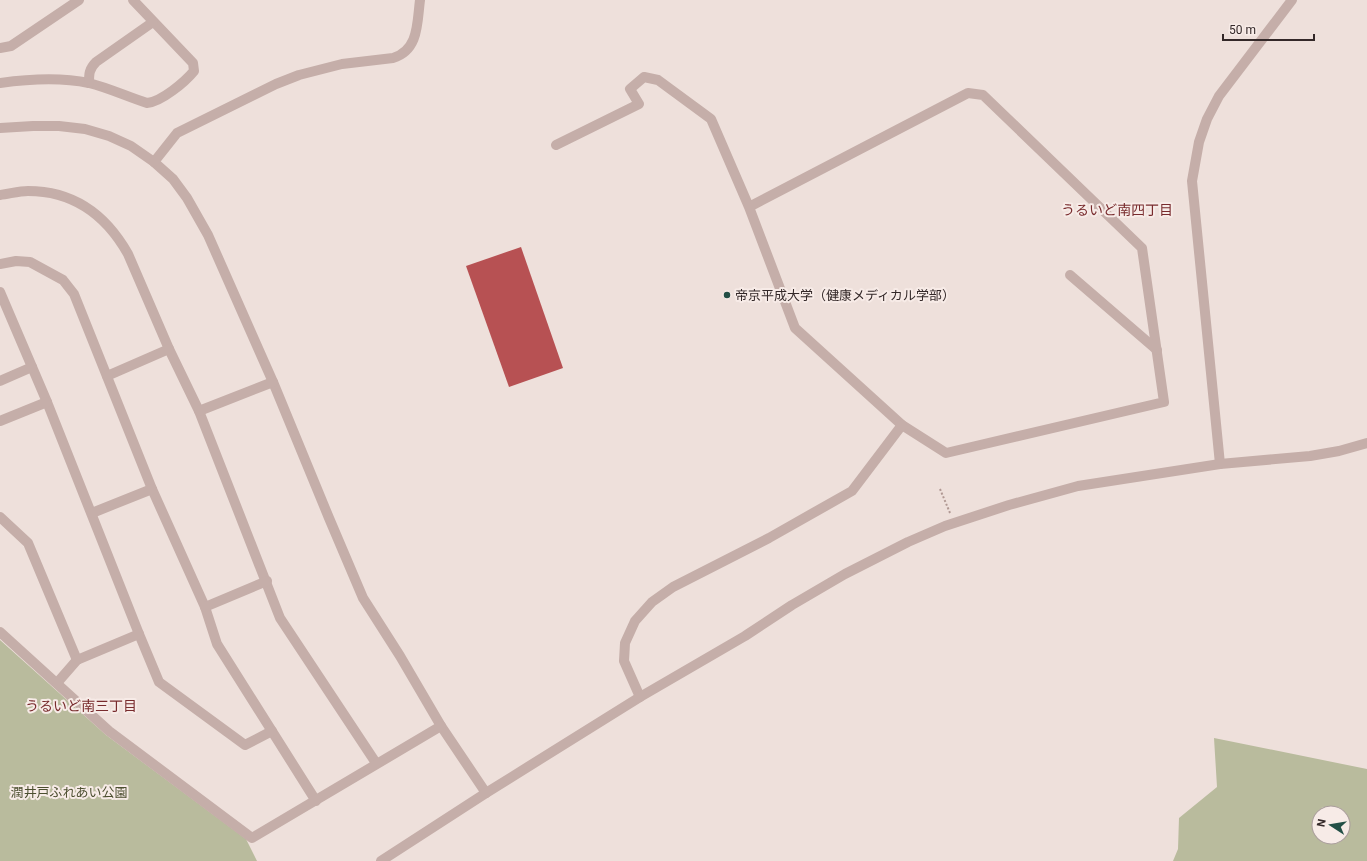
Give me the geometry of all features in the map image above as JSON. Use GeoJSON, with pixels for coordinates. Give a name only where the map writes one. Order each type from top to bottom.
{"type":"FeatureCollection","features":[{"type":"Feature","properties":{"kind":"street"},"geometry":{"type":"LineString","coordinates":[[0,48],[11,46],[79,0]]}},
{"type":"Feature","properties":{"kind":"street"},"geometry":{"type":"LineString","coordinates":[[0,83],[67,80],[89,83],[147,103],[155,102],[188,78],[194,71],[193,63],[133,0]]}},
{"type":"Feature","properties":{"kind":"street"},"geometry":{"type":"LineString","coordinates":[[154,162],[177,133],[276,84],[320,68],[400,56],[415,39],[420,0]]}},
{"type":"Feature","properties":{"kind":"street"},"geometry":{"type":"LineString","coordinates":[[1220,464],[1192,181],[1194,162],[1207,119],[1219,96],[1292,0]]}},
{"type":"Feature","properties":{"kind":"street"},"geometry":{"type":"LineString","coordinates":[[89,83],[91,68],[96,62],[154,22]]}},
{"type":"Feature","properties":{"kind":"street"},"geometry":{"type":"LineString","coordinates":[[556,145],[639,104],[630,90],[644,77],[658,80],[711,119],[749,207],[795,328],[902,425],[946,453],[1164,402],[1142,248],[983,95],[968,93],[749,207]]}},
{"type":"Feature","properties":{"kind":"street"},"geometry":{"type":"LineString","coordinates":[[0,128],[53,126],[85,129],[110,136],[131,146],[154,162],[173,179],[187,198],[208,235],[273,382],[326,511],[364,598],[441,726],[486,793]]}},
{"type":"Feature","properties":{"kind":"street"},"geometry":{"type":"LineString","coordinates":[[0,195],[26,191],[64,197],[91,210],[114,232],[128,254],[169,349],[199,411],[267,581],[280,618],[376,763]]}},
{"type":"Feature","properties":{"kind":"street"},"geometry":{"type":"LineString","coordinates":[[0,264],[16,261],[30,262],[63,280],[74,294],[152,489],[205,607],[217,644],[316,801]]}},
{"type":"Feature","properties":{"kind":"street"},"geometry":{"type":"LineString","coordinates":[[1070,275],[1157,350]]}},
{"type":"Feature","properties":{"kind":"street"},"geometry":{"type":"LineString","coordinates":[[0,292],[47,402],[159,682],[246,745],[272,731]]}},
{"type":"Feature","properties":{"kind":"street"},"geometry":{"type":"LineString","coordinates":[[107,376],[169,349]]}},
{"type":"Feature","properties":{"kind":"street"},"geometry":{"type":"LineString","coordinates":[[0,381],[32,367]]}},
{"type":"Feature","properties":{"kind":"street"},"geometry":{"type":"LineString","coordinates":[[199,411],[273,382]]}},
{"type":"Feature","properties":{"kind":"street"},"geometry":{"type":"LineString","coordinates":[[0,421],[47,402]]}},
{"type":"Feature","properties":{"kind":"street"},"geometry":{"type":"LineString","coordinates":[[640,697],[624,661],[625,643],[635,621],[652,602],[673,587],[769,538],[852,491],[902,425]]}},
{"type":"Feature","properties":{"kind":"street"},"geometry":{"type":"LineString","coordinates":[[381,861],[486,793],[640,697],[745,636],[792,605],[845,574],[908,542],[945,526],[1009,505],[1078,486],[1220,464],[1310,456],[1339,451],[1367,443]]}},
{"type":"Feature","properties":{"kind":"street"},"geometry":{"type":"LineString","coordinates":[[92,513],[152,489]]}},
{"type":"Feature","properties":{"kind":"street"},"geometry":{"type":"LineString","coordinates":[[0,517],[28,543],[77,660]]}},
{"type":"Feature","properties":{"kind":"street"},"geometry":{"type":"LineString","coordinates":[[205,607],[267,581]]}},
{"type":"Feature","properties":{"kind":"street"},"geometry":{"type":"LineString","coordinates":[[0,632],[109,731],[252,838],[316,801],[376,763],[441,726]]}},
{"type":"Feature","properties":{"kind":"street"},"geometry":{"type":"LineString","coordinates":[[57,683],[77,660],[139,634]]}},
{"type":"Feature","properties":{"kind":"path"},"geometry":{"type":"LineString","coordinates":[[940,489],[955,523]]}},
{"type":"Feature","properties":{"kind":"green space","name":"潤井戸ふれあい公園"},"geometry":{"type":"Polygon","coordinates":[[[0,640],[106,735],[246,839],[257,861],[0,861],[0,640]]]}},
{"type":"Feature","properties":{"kind":"green space"},"geometry":{"type":"Polygon","coordinates":[[[1214,738],[1367,769],[1367,861],[1173,861],[1178,849],[1179,818],[1217,787],[1214,738]]]}},
{"type":"Feature","properties":{"kind":"building"},"geometry":{"type":"Polygon","coordinates":[[[521,247],[563,368],[509,387],[466,266],[521,247]]]}},
{"type":"Feature","properties":{"kind":"place","name":"帝京平成大学（健康メディカル学部）"},"geometry":{"type":"Point","coordinates":[727,295]}},
{"type":"Feature","properties":{"kind":"district","name":"うるいど南四丁目"},"geometry":{"type":"Point","coordinates":[1117,210]}},
{"type":"Feature","properties":{"kind":"district","name":"うるいど南三丁目"},"geometry":{"type":"Point","coordinates":[81,706]}}]}
